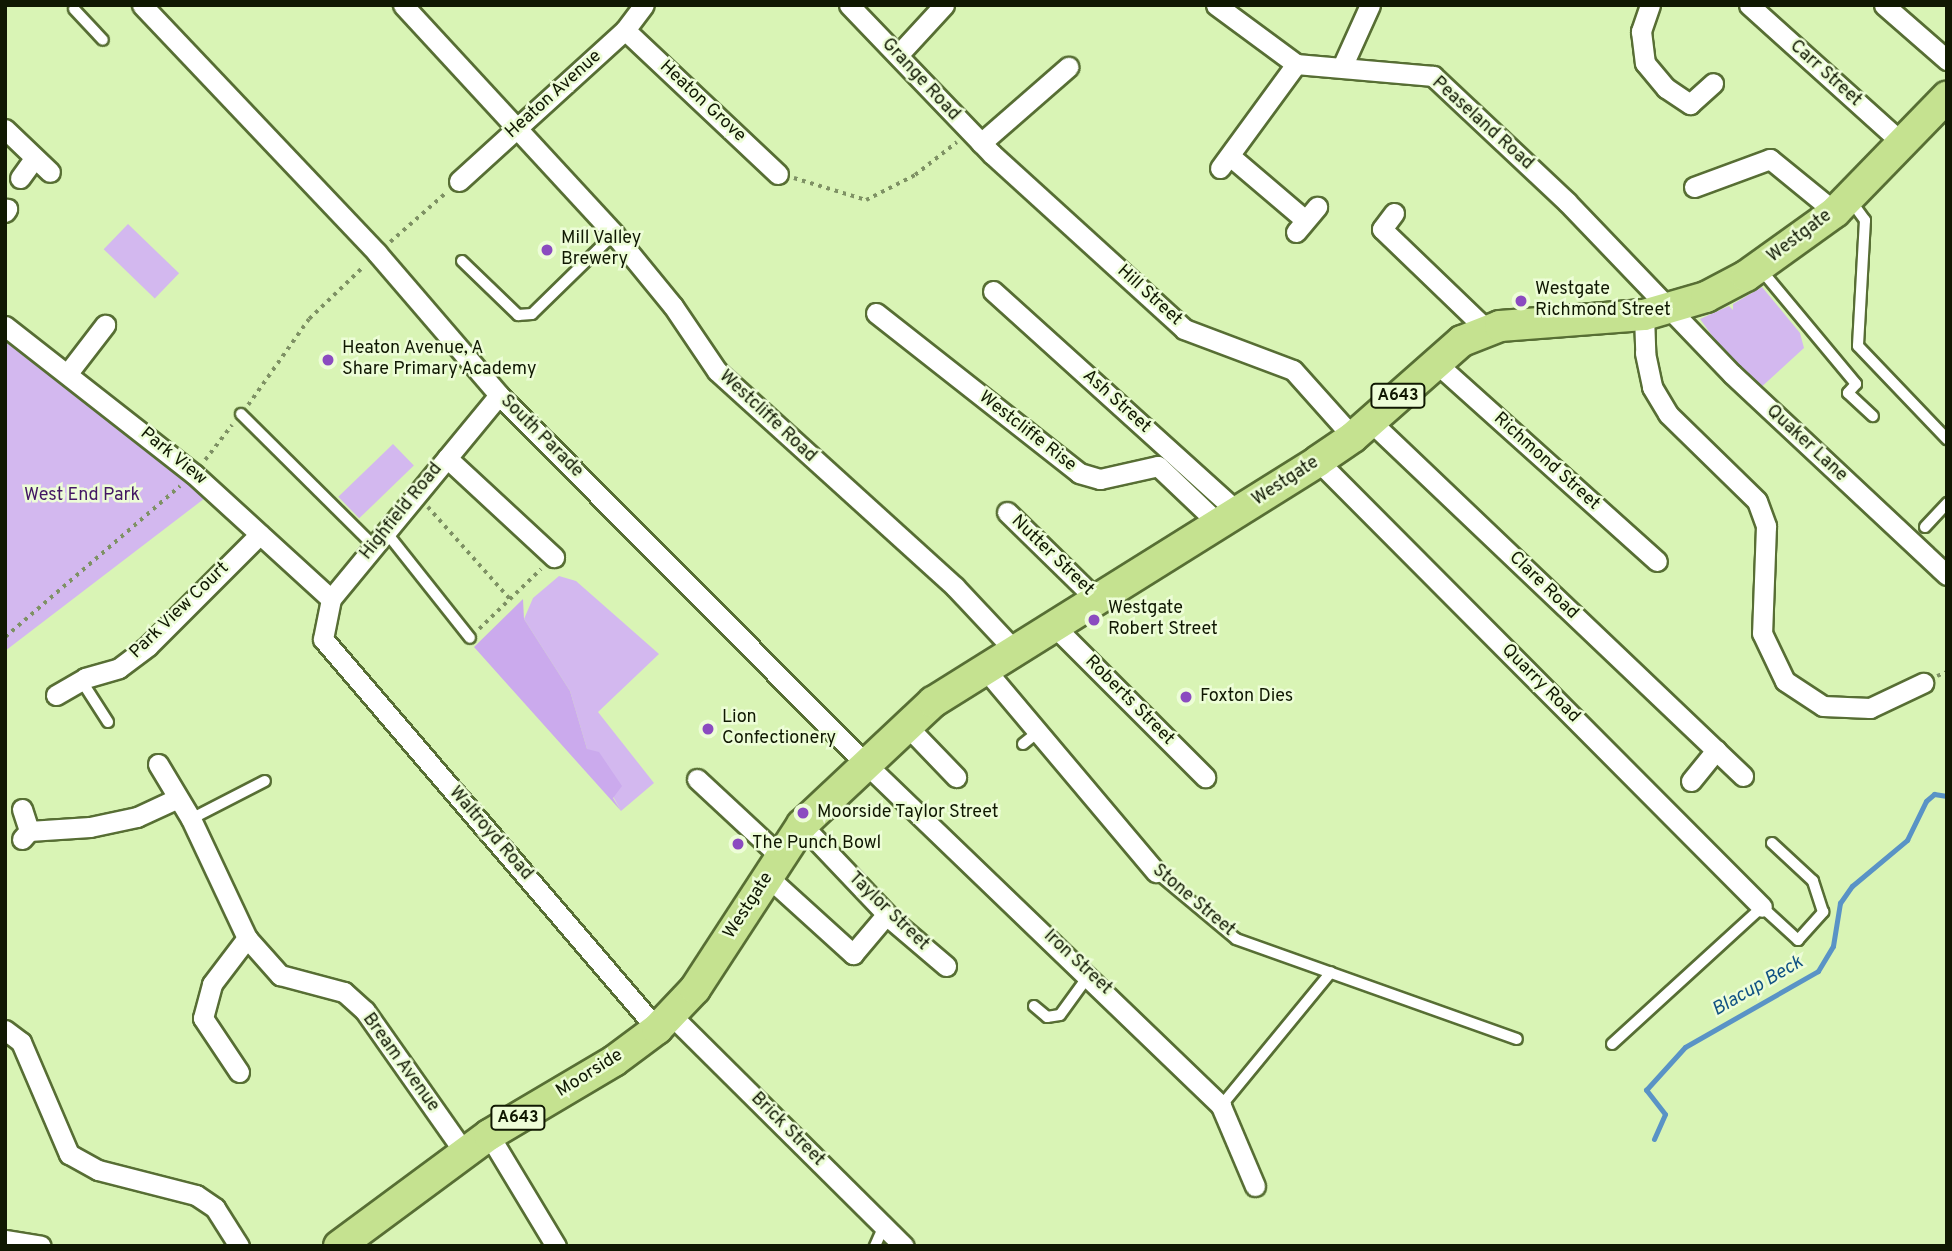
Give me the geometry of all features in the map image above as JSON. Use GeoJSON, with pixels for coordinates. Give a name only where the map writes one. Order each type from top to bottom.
{"type":"FeatureCollection","features":[{"type":"Feature","properties":{"kind":"main road","name":"Westgate"},"geometry":{"type":"LineString","coordinates":[[695,989],[802,825],[933,702],[1318,461],[1362,429],[1462,341],[1488,331],[1540,321],[1657,312],[1706,298],[1759,268],[1842,205],[1947,97]]}},
{"type":"Feature","properties":{"kind":"main road","name":"Moorside"},"geometry":{"type":"LineString","coordinates":[[339,1246],[489,1135],[614,1061],[664,1022],[695,989]]}},
{"type":"Feature","properties":{"kind":"street","name":"South Parade"},"geometry":{"type":"LineString","coordinates":[[142,5],[377,253],[499,395],[866,764]]}},
{"type":"Feature","properties":{"kind":"street","name":"Westcliffe Road"},"geometry":{"type":"LineString","coordinates":[[403,5],[614,234],[673,306],[717,371],[955,587],[1015,651]]}},
{"type":"Feature","properties":{"kind":"street","name":"Heaton Avenue"},"geometry":{"type":"LineString","coordinates":[[459,181],[625,30],[644,5]]}},
{"type":"Feature","properties":{"kind":"street","name":"Grange Road"},"geometry":{"type":"LineString","coordinates":[[849,5],[980,143]]}},
{"type":"Feature","properties":{"kind":"street"},"geometry":{"type":"LineString","coordinates":[[898,55],[944,5]]}},
{"type":"Feature","properties":{"kind":"street"},"geometry":{"type":"LineString","coordinates":[[1216,5],[1296,64],[1225,162],[1306,219]]}},
{"type":"Feature","properties":{"kind":"street"},"geometry":{"type":"LineString","coordinates":[[1342,67],[1370,5]]}},
{"type":"Feature","properties":{"kind":"street"},"geometry":{"type":"LineString","coordinates":[[1650,5],[1641,31],[1645,63],[1666,88],[1690,104],[1713,83]]}},
{"type":"Feature","properties":{"kind":"street","name":"Carr Street"},"geometry":{"type":"LineString","coordinates":[[1749,5],[1902,143]]}},
{"type":"Feature","properties":{"kind":"street"},"geometry":{"type":"LineString","coordinates":[[1884,5],[1947,60]]}},
{"type":"Feature","properties":{"kind":"street","name":"Heaton Grove"},"geometry":{"type":"LineString","coordinates":[[625,30],[778,174]]}},
{"type":"Feature","properties":{"kind":"street","name":"Peaseland Road"},"geometry":{"type":"LineString","coordinates":[[1296,64],[1433,76],[1567,202],[1657,312]]}},
{"type":"Feature","properties":{"kind":"street"},"geometry":{"type":"LineString","coordinates":[[980,143],[1068,67]]}},
{"type":"Feature","properties":{"kind":"street"},"geometry":{"type":"LineString","coordinates":[[5,129],[33,160],[50,172]]}},
{"type":"Feature","properties":{"kind":"street","name":"Hill Street"},"geometry":{"type":"LineString","coordinates":[[980,143],[1184,329],[1293,369],[1362,429]]}},
{"type":"Feature","properties":{"kind":"street"},"geometry":{"type":"LineString","coordinates":[[1694,187],[1770,159],[1842,205]]}},
{"type":"Feature","properties":{"kind":"street"},"geometry":{"type":"LineString","coordinates":[[20,178],[33,160]]}},
{"type":"Feature","properties":{"kind":"street"},"geometry":{"type":"LineString","coordinates":[[1394,213],[1382,229],[1488,331]]}},
{"type":"Feature","properties":{"kind":"street","name":"Ash Street"},"geometry":{"type":"LineString","coordinates":[[993,291],[1229,519]]}},
{"type":"Feature","properties":{"kind":"street"},"geometry":{"type":"LineString","coordinates":[[1657,312],[1644,353],[1652,387],[1668,414],[1757,501],[1766,526],[1762,633],[1785,681],[1823,706],[1870,708],[1923,683]]}},
{"type":"Feature","properties":{"kind":"street","name":"Quaker Lane"},"geometry":{"type":"LineString","coordinates":[[1657,312],[1732,374],[1947,575]]}},
{"type":"Feature","properties":{"kind":"street","name":"Westcliffe Rise"},"geometry":{"type":"LineString","coordinates":[[876,313],[1079,473],[1100,479],[1158,466],[1229,519]]}},
{"type":"Feature","properties":{"kind":"street"},"geometry":{"type":"LineString","coordinates":[[68,373],[105,325]]}},
{"type":"Feature","properties":{"kind":"street","name":"Park View"},"geometry":{"type":"LineString","coordinates":[[5,326],[194,474],[331,599]]}},
{"type":"Feature","properties":{"kind":"street","name":"Richmond Street"},"geometry":{"type":"LineString","coordinates":[[1435,362],[1657,561]]}},
{"type":"Feature","properties":{"kind":"street","name":"Highfield Road"},"geometry":{"type":"LineString","coordinates":[[323,639],[331,599],[499,395]]}},
{"type":"Feature","properties":{"kind":"street","name":"Clare Road"},"geometry":{"type":"LineString","coordinates":[[1362,429],[1743,776]]}},
{"type":"Feature","properties":{"kind":"street"},"geometry":{"type":"LineString","coordinates":[[447,458],[554,557]]}},
{"type":"Feature","properties":{"kind":"street","name":"Quarry Road"},"geometry":{"type":"LineString","coordinates":[[1318,461],[1762,907]]}},
{"type":"Feature","properties":{"kind":"street","name":"Nutter Street"},"geometry":{"type":"LineString","coordinates":[[1007,512],[1097,600]]}},
{"type":"Feature","properties":{"kind":"street","name":"Park View Court"},"geometry":{"type":"LineString","coordinates":[[56,695],[81,680],[120,668],[148,646],[260,534]]}},
{"type":"Feature","properties":{"kind":"street","name":"Roberts Street"},"geometry":{"type":"LineString","coordinates":[[1054,626],[1205,777]]}},
{"type":"Feature","properties":{"kind":"street","name":"Waltroyd Road"},"geometry":{"type":"LineString","coordinates":[[323,639],[664,1022]]}},
{"type":"Feature","properties":{"kind":"street","name":"Stone Street"},"geometry":{"type":"LineString","coordinates":[[984,668],[1030,738],[1156,872]]}},
{"type":"Feature","properties":{"kind":"street"},"geometry":{"type":"LineString","coordinates":[[907,726],[956,778]]}},
{"type":"Feature","properties":{"kind":"street"},"geometry":{"type":"LineString","coordinates":[[1691,781],[1716,750]]}},
{"type":"Feature","properties":{"kind":"street","name":"Bream Avenue"},"geometry":{"type":"LineString","coordinates":[[158,764],[191,820],[247,938],[280,975],[344,992],[365,1011],[464,1153]]}},
{"type":"Feature","properties":{"kind":"street","name":"Iron Street"},"geometry":{"type":"LineString","coordinates":[[866,764],[1089,975],[1221,1106],[1255,1186]]}},
{"type":"Feature","properties":{"kind":"street"},"geometry":{"type":"LineString","coordinates":[[697,779],[853,954],[886,915]]}},
{"type":"Feature","properties":{"kind":"street"},"geometry":{"type":"LineString","coordinates":[[22,809],[25,835],[90,827],[137,817],[178,799]]}},
{"type":"Feature","properties":{"kind":"street","name":"Taylor Street"},"geometry":{"type":"LineString","coordinates":[[802,825],[886,915],[946,966]]}},
{"type":"Feature","properties":{"kind":"street"},"geometry":{"type":"LineString","coordinates":[[239,1072],[203,1018],[212,984],[247,938]]}},
{"type":"Feature","properties":{"kind":"street","name":"Brick Street"},"geometry":{"type":"LineString","coordinates":[[664,1022],[904,1246]]}},
{"type":"Feature","properties":{"kind":"street"},"geometry":{"type":"LineString","coordinates":[[5,1030],[21,1042],[69,1154],[98,1170],[196,1195],[215,1208],[239,1246]]}},
{"type":"Feature","properties":{"kind":"street"},"geometry":{"type":"LineString","coordinates":[[489,1135],[556,1246]]}},
{"type":"Feature","properties":{"kind":"street"},"geometry":{"type":"LineString","coordinates":[[5,1240],[41,1246]]}},
{"type":"Feature","properties":{"kind":"lane"},"geometry":{"type":"LineString","coordinates":[[74,7],[103,40]]}},
{"type":"Feature","properties":{"kind":"lane"},"geometry":{"type":"LineString","coordinates":[[1842,205],[1865,220],[1858,346],[1947,439]]}},
{"type":"Feature","properties":{"kind":"lane"},"geometry":{"type":"LineString","coordinates":[[462,261],[518,315],[532,314],[614,234]]}},
{"type":"Feature","properties":{"kind":"lane"},"geometry":{"type":"LineString","coordinates":[[1759,268],[1856,384],[1848,393],[1872,416]]}},
{"type":"Feature","properties":{"kind":"lane"},"geometry":{"type":"LineString","coordinates":[[241,414],[380,539],[470,638]]}},
{"type":"Feature","properties":{"kind":"lane"},"geometry":{"type":"LineString","coordinates":[[1925,527],[1947,503]]}},
{"type":"Feature","properties":{"kind":"lane"},"geometry":{"type":"LineString","coordinates":[[81,680],[108,722]]}},
{"type":"Feature","properties":{"kind":"lane"},"geometry":{"type":"LineString","coordinates":[[191,820],[265,781]]}},
{"type":"Feature","properties":{"kind":"lane"},"geometry":{"type":"LineString","coordinates":[[1612,1044],[1762,907],[1798,940],[1823,912],[1813,881],[1772,843]]}},
{"type":"Feature","properties":{"kind":"lane","name":"Stone Street"},"geometry":{"type":"LineString","coordinates":[[1156,872],[1236,939],[1517,1039]]}},
{"type":"Feature","properties":{"kind":"lane"},"geometry":{"type":"LineString","coordinates":[[1221,1106],[1331,972]]}},
{"type":"Feature","properties":{"kind":"lane"},"geometry":{"type":"LineString","coordinates":[[1034,1006],[1047,1017],[1060,1015],[1089,975]]}},
{"type":"Feature","properties":{"kind":"lane"},"geometry":{"type":"LineString","coordinates":[[875,1246],[884,1226]]}},
{"type":"Feature","properties":{"kind":"path"},"geometry":{"type":"LineString","coordinates":[[778,174],[866,201],[980,143]]}},
{"type":"Feature","properties":{"kind":"path"},"geometry":{"type":"LineString","coordinates":[[377,253],[459,181]]}},
{"type":"Feature","properties":{"kind":"path"},"geometry":{"type":"LineString","coordinates":[[417,495],[510,599]]}},
{"type":"Feature","properties":{"kind":"path"},"geometry":{"type":"LineString","coordinates":[[470,638],[554,557]]}},
{"type":"Feature","properties":{"kind":"green space"},"geometry":{"type":"Polygon","coordinates":[[[128,224],[179,273],[155,298],[104,249],[128,224]]]}},
{"type":"Feature","properties":{"kind":"green space"},"geometry":{"type":"Polygon","coordinates":[[[1762,287],[1800,333],[1804,348],[1758,390],[1736,369],[1700,319],[1729,306],[1733,310],[1733,304],[1762,287]]]}},
{"type":"Feature","properties":{"kind":"green space","name":"West End Park"},"geometry":{"type":"Polygon","coordinates":[[[5,339],[209,495],[5,651],[5,339]]]}},
{"type":"Feature","properties":{"kind":"green space"},"geometry":{"type":"Polygon","coordinates":[[[393,444],[414,466],[359,518],[338,497],[393,444]]]}},
{"type":"Feature","properties":{"kind":"green space"},"geometry":{"type":"Polygon","coordinates":[[[559,576],[576,581],[659,654],[598,712],[654,783],[621,811],[587,749],[570,691],[524,619],[533,598],[559,576]]]}},
{"type":"Feature","properties":{"kind":"shaded area"},"geometry":{"type":"Polygon","coordinates":[[[523,599],[524,619],[570,691],[587,749],[599,752],[622,786],[613,798],[621,811],[474,647],[523,599]]]}},
{"type":"Feature","properties":{"kind":"waterway","name":"Blacup Beck"},"geometry":{"type":"LineString","coordinates":[[1654,1139],[1665,1114],[1646,1090],[1685,1047],[1818,971],[1833,946],[1840,903],[1852,886],[1907,840],[1926,801],[1934,794],[1947,796]]}},
{"type":"Feature","properties":{"kind":"place","name":"Mill Valley Brewery"},"geometry":{"type":"Point","coordinates":[547,250]}},
{"type":"Feature","properties":{"kind":"place","name":"Westgate Richmond Street"},"geometry":{"type":"Point","coordinates":[1521,301]}},
{"type":"Feature","properties":{"kind":"place","name":"Heaton Avenue, A Share Primary Academy"},"geometry":{"type":"Point","coordinates":[328,360]}},
{"type":"Feature","properties":{"kind":"place","name":"Westgate Robert Street"},"geometry":{"type":"Point","coordinates":[1094,620]}},
{"type":"Feature","properties":{"kind":"place","name":"Foxton Dies"},"geometry":{"type":"Point","coordinates":[1186,697]}},
{"type":"Feature","properties":{"kind":"place","name":"Lion Confectionery"},"geometry":{"type":"Point","coordinates":[708,729]}},
{"type":"Feature","properties":{"kind":"place","name":"Moorside Taylor Street"},"geometry":{"type":"Point","coordinates":[803,813]}},
{"type":"Feature","properties":{"kind":"place","name":"The Punch Bowl"},"geometry":{"type":"Point","coordinates":[738,844]}}]}
